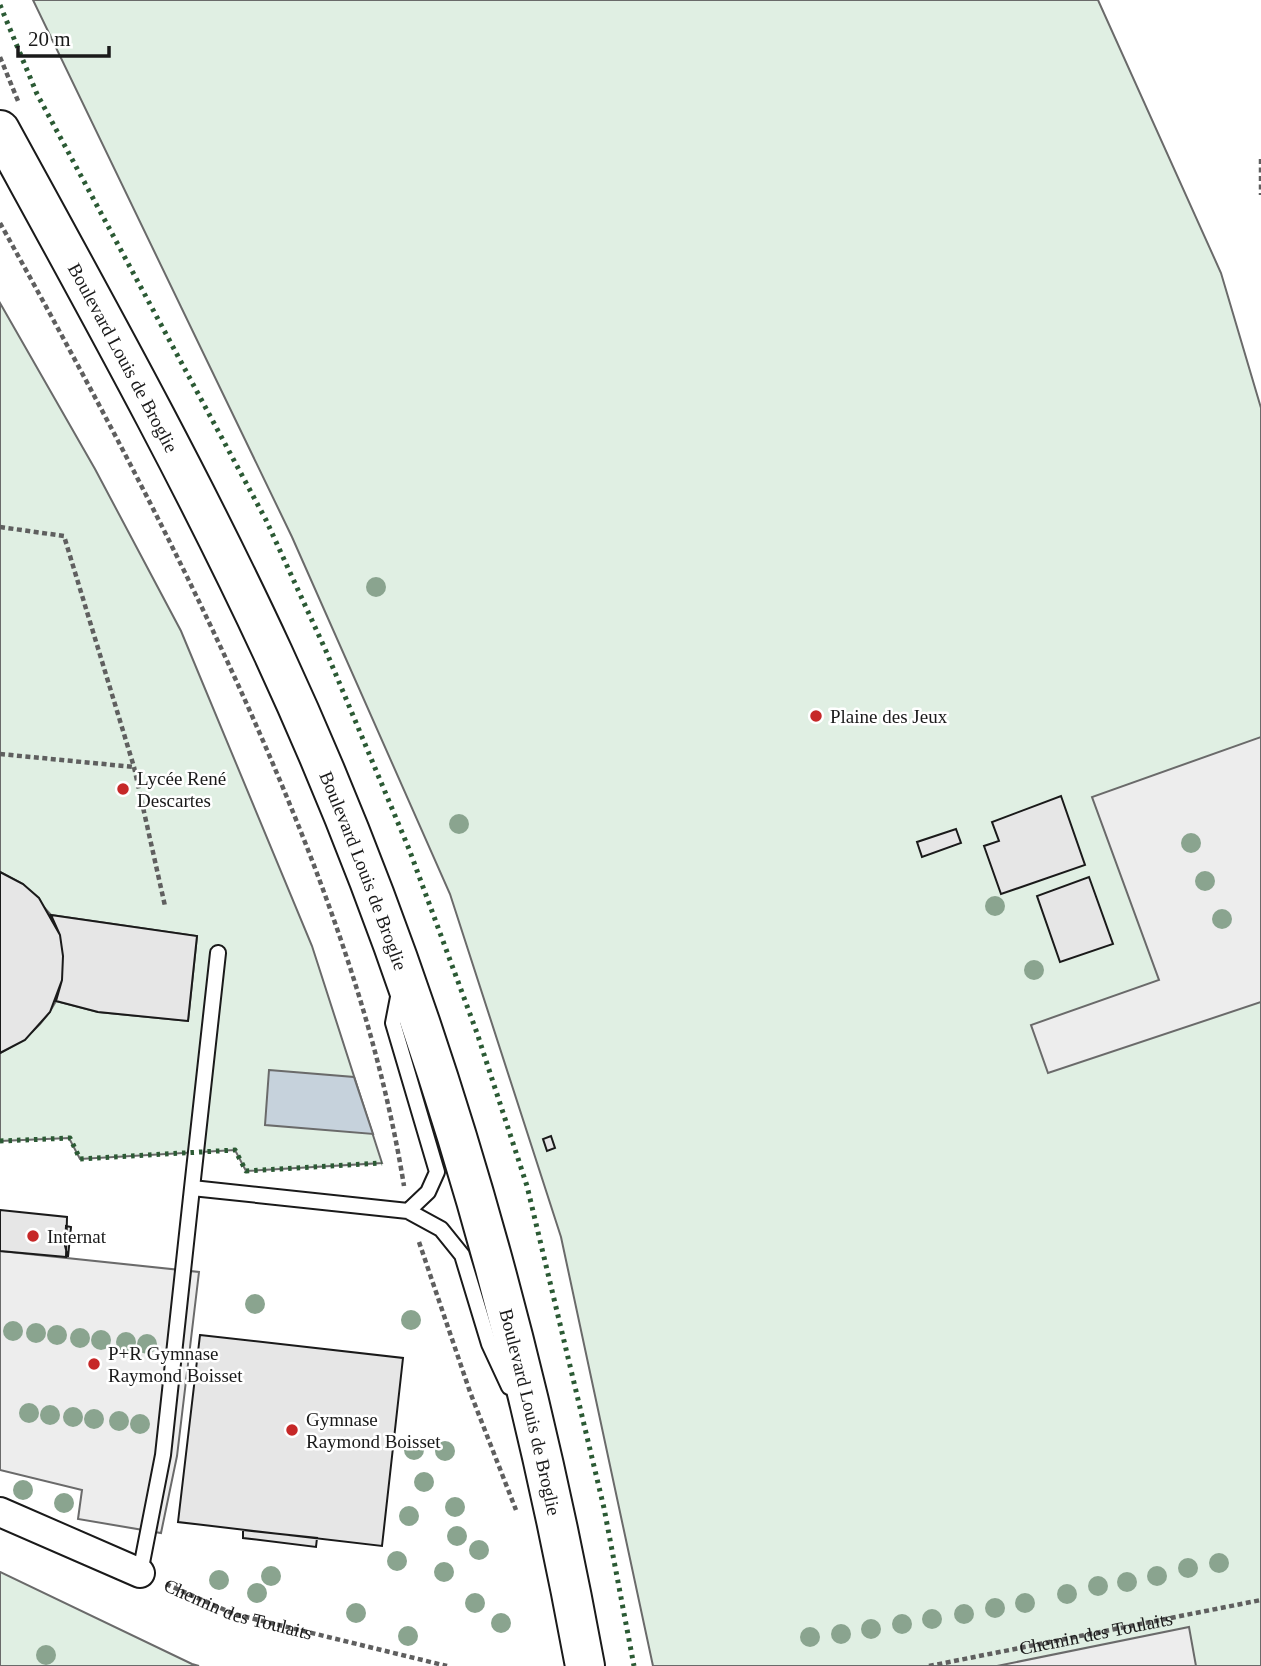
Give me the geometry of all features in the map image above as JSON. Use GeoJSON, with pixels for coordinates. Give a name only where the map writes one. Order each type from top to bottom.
{"type":"FeatureCollection","features":[{"type":"Feature","properties":{"kind":"main road","name":"Boulevard Louis de Broglie"},"geometry":{"type":"LineString","coordinates":[[0,130],[197,494],[274,656],[333,794],[402,973],[499,1274],[560,1532],[585,1666]]}},
{"type":"Feature","properties":{"kind":"street","name":"Chemin des Toulaits"},"geometry":{"type":"LineString","coordinates":[[0,1513],[140,1573]]}},
{"type":"Feature","properties":{"kind":"lane"},"geometry":{"type":"LineString","coordinates":[[140,1573],[163,1455],[218,953]]}},
{"type":"Feature","properties":{"kind":"lane"},"geometry":{"type":"LineString","coordinates":[[402,973],[393,1023],[437,1172],[428,1192],[408,1211]]}},
{"type":"Feature","properties":{"kind":"lane"},"geometry":{"type":"LineString","coordinates":[[192,1188],[408,1211],[441,1229],[463,1255],[489,1344],[512,1393],[534,1416]]}},
{"type":"Feature","properties":{"kind":"path"},"geometry":{"type":"LineString","coordinates":[[1261,159],[1261,195]]}},
{"type":"Feature","properties":{"kind":"path"},"geometry":{"type":"LineString","coordinates":[[0,223],[81,369],[186,571],[289,802],[341,936],[398,1146],[408,1211],[470,1392],[519,1518]]}},
{"type":"Feature","properties":{"kind":"path"},"geometry":{"type":"LineString","coordinates":[[0,527],[64,536],[134,767],[165,906]]}},
{"type":"Feature","properties":{"kind":"path"},"geometry":{"type":"LineString","coordinates":[[0,754],[134,767]]}},
{"type":"Feature","properties":{"kind":"path","name":"Chemin des Toulaits"},"geometry":{"type":"LineString","coordinates":[[140,1573],[234,1614],[447,1666]]}},
{"type":"Feature","properties":{"kind":"path","name":"Chemin des Toulaits"},"geometry":{"type":"LineString","coordinates":[[929,1666],[1261,1600]]}},
{"type":"Feature","properties":{"kind":"green space","name":"Plaine des Jeux"},"geometry":{"type":"Polygon","coordinates":[[[33,0],[1098,0],[1221,273],[1261,408],[1261,1666],[653,1666],[561,1237],[450,894],[292,537],[33,0]]]}},
{"type":"Feature","properties":{"kind":"green space","name":"Lycée René Descartes"},"geometry":{"type":"Polygon","coordinates":[[[0,303],[95,469],[181,631],[312,946],[382,1163],[246,1171],[235,1150],[80,1159],[69,1138],[0,1141],[0,1053],[32,1032],[56,1001],[98,1012],[188,1021],[197,936],[51,915],[23,884],[0,872],[0,303]]]}},
{"type":"Feature","properties":{"kind":"green space"},"geometry":{"type":"Polygon","coordinates":[[[0,1572],[192,1664],[199,1666],[0,1666],[0,1572]]]}},
{"type":"Feature","properties":{"kind":"shaded area"},"geometry":{"type":"Polygon","coordinates":[[[1261,737],[1261,1002],[1048,1073],[1031,1025],[1159,980],[1092,797],[1261,737]]]}},
{"type":"Feature","properties":{"kind":"shaded area"},"geometry":{"type":"Polygon","coordinates":[[[269,1070],[354,1077],[373,1134],[265,1125],[269,1070]]]}},
{"type":"Feature","properties":{"kind":"shaded area","name":"P+R Gymnase Raymond Boisset"},"geometry":{"type":"Polygon","coordinates":[[[0,1251],[199,1272],[177,1456],[161,1533],[78,1519],[82,1490],[0,1470],[0,1251]]]}},
{"type":"Feature","properties":{"kind":"shaded area"},"geometry":{"type":"Polygon","coordinates":[[[1189,1627],[1196,1666],[997,1666],[1189,1627]]]}},
{"type":"Feature","properties":{"kind":"building"},"geometry":{"type":"Polygon","coordinates":[[[1061,796],[1085,865],[1001,894],[984,846],[999,841],[992,822],[1061,796]]]}},
{"type":"Feature","properties":{"kind":"building"},"geometry":{"type":"Polygon","coordinates":[[[956,829],[961,843],[922,857],[917,842],[956,829]]]}},
{"type":"Feature","properties":{"kind":"building"},"geometry":{"type":"Polygon","coordinates":[[[0,872],[23,884],[39,898],[60,935],[63,956],[62,980],[50,1012],[25,1040],[0,1053],[0,872]]]}},
{"type":"Feature","properties":{"kind":"building"},"geometry":{"type":"Polygon","coordinates":[[[1089,877],[1113,944],[1060,962],[1037,896],[1089,877]]]}},
{"type":"Feature","properties":{"kind":"building"},"geometry":{"type":"Polygon","coordinates":[[[51,915],[197,936],[188,1021],[98,1012],[56,1001],[62,980],[63,956],[60,935],[51,915]]]}},
{"type":"Feature","properties":{"kind":"building"},"geometry":{"type":"Polygon","coordinates":[[[551,1136],[555,1148],[547,1151],[543,1139],[551,1136]]]}},
{"type":"Feature","properties":{"kind":"building","name":"Internat"},"geometry":{"type":"Polygon","coordinates":[[[0,1210],[67,1217],[66,1257],[0,1251],[0,1210]]]}},
{"type":"Feature","properties":{"kind":"building"},"geometry":{"type":"Polygon","coordinates":[[[66,1226],[71,1227],[68,1257],[65,1246],[66,1226]]]}},
{"type":"Feature","properties":{"kind":"building","name":"Gymnase Raymond Boisset"},"geometry":{"type":"Polygon","coordinates":[[[200,1335],[403,1358],[382,1546],[178,1522],[200,1335]]]}},
{"type":"Feature","properties":{"kind":"building"},"geometry":{"type":"Polygon","coordinates":[[[243,1530],[317,1538],[316,1547],[243,1538],[243,1530]]]}},
{"type":"Feature","properties":{"kind":"hedge"},"geometry":{"type":"LineString","coordinates":[[0,5],[37,94],[266,520],[326,651],[409,849],[477,1033],[527,1186],[604,1508],[634,1666]]}},
{"type":"Feature","properties":{"kind":"hedge"},"geometry":{"type":"LineString","coordinates":[[0,1141],[70,1138],[80,1159],[235,1150],[246,1171],[382,1163]]}},
{"type":"Feature","properties":{"kind":"place","name":"Plaine des Jeux"},"geometry":{"type":"Point","coordinates":[816,716]}},
{"type":"Feature","properties":{"kind":"place","name":"Lycée René Descartes"},"geometry":{"type":"Point","coordinates":[123,789]}},
{"type":"Feature","properties":{"kind":"place","name":"Internat"},"geometry":{"type":"Point","coordinates":[33,1236]}},
{"type":"Feature","properties":{"kind":"place","name":"P+R Gymnase Raymond Boisset"},"geometry":{"type":"Point","coordinates":[94,1364]}},
{"type":"Feature","properties":{"kind":"place","name":"Gymnase Raymond Boisset"},"geometry":{"type":"Point","coordinates":[292,1430]}}]}
